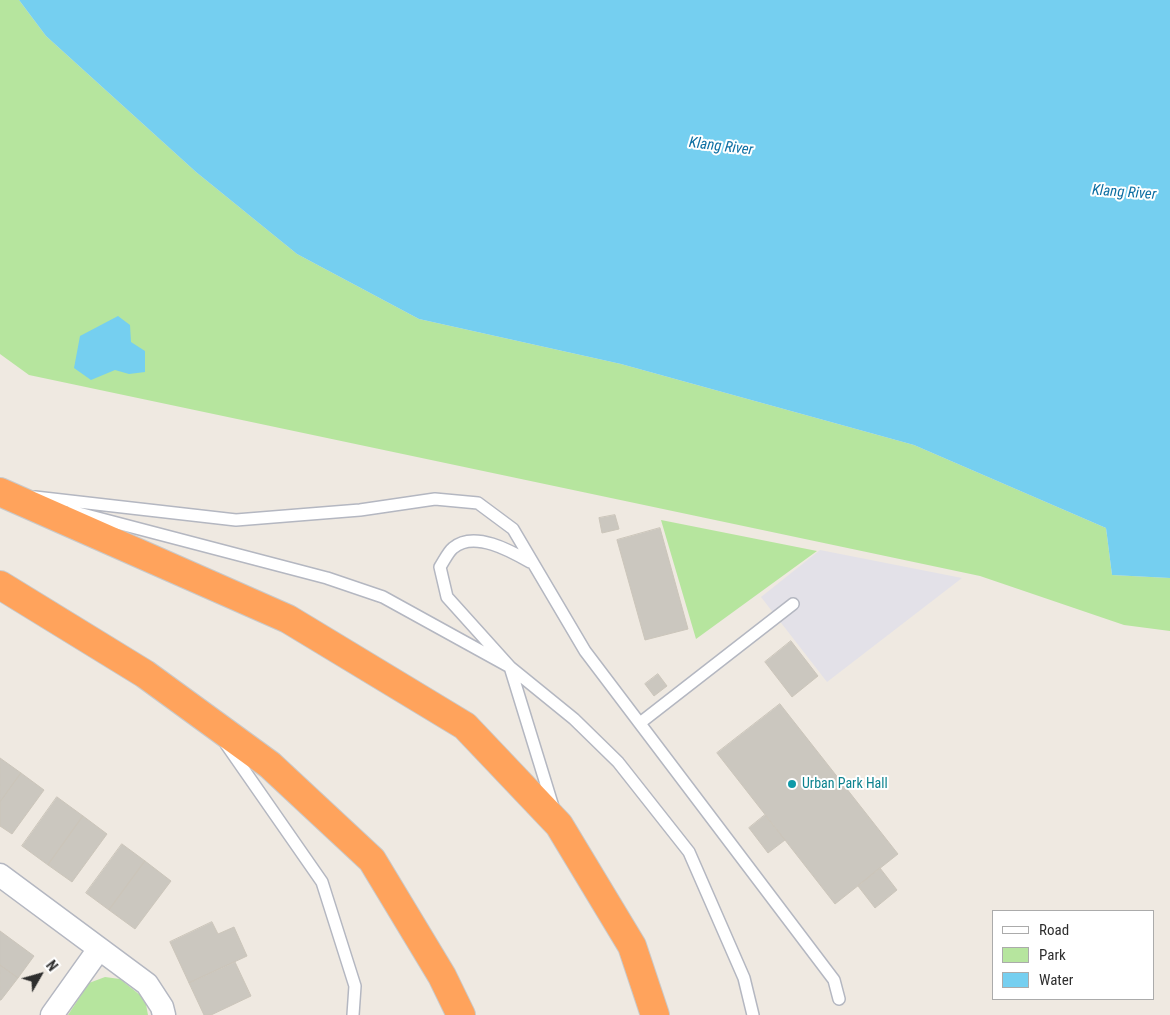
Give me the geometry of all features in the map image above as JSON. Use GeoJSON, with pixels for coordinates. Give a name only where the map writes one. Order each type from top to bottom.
{"type":"FeatureCollection","features":[{"type":"Feature","properties":{"kind":"highway"},"geometry":{"type":"LineString","coordinates":[[2,493],[288,619],[465,726],[559,825],[632,946],[655,1015]]}},
{"type":"Feature","properties":{"kind":"highway"},"geometry":{"type":"LineString","coordinates":[[0,586],[146,674],[270,765],[372,860],[442,976],[461,1015]]}},
{"type":"Feature","properties":{"kind":"street"},"geometry":{"type":"LineString","coordinates":[[0,875],[147,984],[162,1007],[164,1015]]}},
{"type":"Feature","properties":{"kind":"street"},"geometry":{"type":"LineString","coordinates":[[52,1015],[99,949]]}},
{"type":"Feature","properties":{"kind":"lane"},"geometry":{"type":"LineString","coordinates":[[2,493],[236,520],[360,510],[435,499],[478,503],[513,529],[585,651],[834,980],[839,999]]}},
{"type":"Feature","properties":{"kind":"lane"},"geometry":{"type":"LineString","coordinates":[[2,493],[327,578],[383,597],[510,667],[559,825]]}},
{"type":"Feature","properties":{"kind":"lane"},"geometry":{"type":"LineString","coordinates":[[532,562],[507,549],[477,540],[454,547],[440,567],[447,598],[510,667],[574,719],[618,762],[689,852],[744,978],[753,1015]]}},
{"type":"Feature","properties":{"kind":"lane"},"geometry":{"type":"LineString","coordinates":[[640,723],[793,604]]}},
{"type":"Feature","properties":{"kind":"lane"},"geometry":{"type":"LineString","coordinates":[[210,721],[322,882],[354,986],[353,1015]]}},
{"type":"Feature","properties":{"kind":"shaded area"},"geometry":{"type":"Polygon","coordinates":[[[820,550],[962,578],[827,682],[761,597],[820,550]]]}},
{"type":"Feature","properties":{"kind":"green space"},"geometry":{"type":"Polygon","coordinates":[[[0,0],[19,0],[46,36],[196,172],[297,254],[419,319],[621,364],[914,445],[1106,528],[1112,575],[1170,578],[1170,631],[1124,625],[980,576],[29,375],[0,354],[0,0]]]}},
{"type":"Feature","properties":{"kind":"green space"},"geometry":{"type":"Polygon","coordinates":[[[661,520],[817,551],[696,639],[661,520]]]}},
{"type":"Feature","properties":{"kind":"green space"},"geometry":{"type":"Polygon","coordinates":[[[105,977],[120,979],[145,999],[148,1015],[68,1015],[89,983],[105,977]]]}},
{"type":"Feature","properties":{"kind":"water","name":"Klang River"},"geometry":{"type":"Polygon","coordinates":[[[19,0],[1170,0],[1170,578],[1112,575],[1106,528],[914,445],[621,364],[419,319],[297,254],[196,172],[46,36],[19,0]]]}},
{"type":"Feature","properties":{"kind":"water"},"geometry":{"type":"Polygon","coordinates":[[[118,316],[130,325],[131,342],[145,351],[145,372],[129,374],[115,370],[91,380],[74,368],[80,336],[118,316]]]}},
{"type":"Feature","properties":{"kind":"building"},"geometry":{"type":"Polygon","coordinates":[[[615,515],[619,529],[602,533],[599,518],[615,515]]]}},
{"type":"Feature","properties":{"kind":"building"},"geometry":{"type":"Polygon","coordinates":[[[660,528],[688,629],[645,640],[617,540],[660,528]]]}},
{"type":"Feature","properties":{"kind":"building"},"geometry":{"type":"Polygon","coordinates":[[[791,641],[818,676],[792,697],[765,662],[791,641]]]}},
{"type":"Feature","properties":{"kind":"building"},"geometry":{"type":"Polygon","coordinates":[[[658,674],[667,686],[654,696],[645,684],[658,674]]]}},
{"type":"Feature","properties":{"kind":"building","name":"Urban Park Hall"},"geometry":{"type":"Polygon","coordinates":[[[780,704],[898,854],[835,904],[717,753],[780,704]]]}},
{"type":"Feature","properties":{"kind":"building"},"geometry":{"type":"Polygon","coordinates":[[[0,758],[21,773],[0,802],[0,758]]]}},
{"type":"Feature","properties":{"kind":"building"},"geometry":{"type":"Polygon","coordinates":[[[21,773],[44,790],[12,834],[0,826],[0,802],[21,773]]]}},
{"type":"Feature","properties":{"kind":"building"},"geometry":{"type":"Polygon","coordinates":[[[57,797],[83,816],[48,865],[22,846],[57,797]]]}},
{"type":"Feature","properties":{"kind":"building"},"geometry":{"type":"Polygon","coordinates":[[[765,815],[785,840],[768,853],[749,828],[765,815]]]}},
{"type":"Feature","properties":{"kind":"building"},"geometry":{"type":"Polygon","coordinates":[[[83,816],[107,834],[72,882],[48,865],[83,816]]]}},
{"type":"Feature","properties":{"kind":"building"},"geometry":{"type":"Polygon","coordinates":[[[122,844],[145,861],[109,910],[86,893],[122,844]]]}},
{"type":"Feature","properties":{"kind":"building"},"geometry":{"type":"Polygon","coordinates":[[[145,861],[171,881],[135,929],[109,910],[145,861]]]}},
{"type":"Feature","properties":{"kind":"building"},"geometry":{"type":"Polygon","coordinates":[[[880,868],[897,890],[875,908],[858,886],[880,868]]]}},
{"type":"Feature","properties":{"kind":"building"},"geometry":{"type":"Polygon","coordinates":[[[212,922],[218,934],[234,927],[247,956],[189,983],[170,942],[212,922]]]}},
{"type":"Feature","properties":{"kind":"building"},"geometry":{"type":"Polygon","coordinates":[[[0,931],[34,956],[18,978],[0,965],[0,931]]]}},
{"type":"Feature","properties":{"kind":"building"},"geometry":{"type":"Polygon","coordinates":[[[235,962],[251,996],[211,1015],[204,1015],[189,983],[235,962]]]}},
{"type":"Feature","properties":{"kind":"building"},"geometry":{"type":"Polygon","coordinates":[[[0,965],[18,978],[1,1000],[0,1000],[0,965]]]}},
{"type":"Feature","properties":{"kind":"place","name":"Urban Park Hall"},"geometry":{"type":"Point","coordinates":[792,784]}}]}
